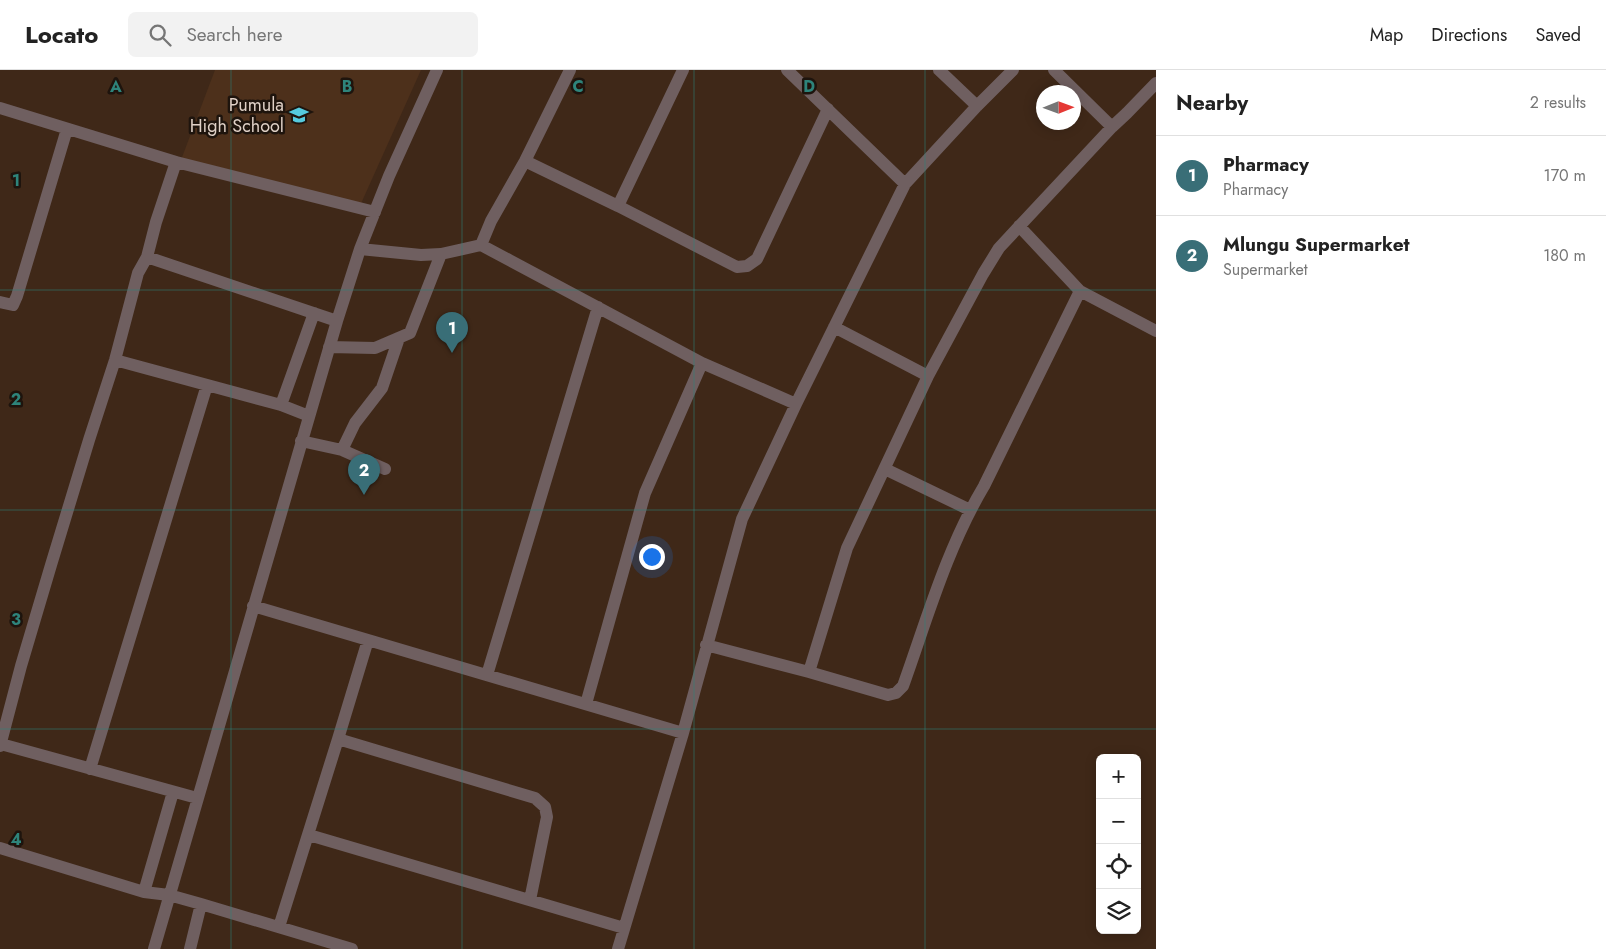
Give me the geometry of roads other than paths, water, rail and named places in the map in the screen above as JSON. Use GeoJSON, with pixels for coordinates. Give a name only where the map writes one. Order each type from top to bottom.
{"type":"FeatureCollection","features":[{"type":"Feature","properties":{"kind":"street"},"geometry":{"type":"LineString","coordinates":[[154,949],[336,320],[360,249],[389,176],[437,70]]}},
{"type":"Feature","properties":{"kind":"street"},"geometry":{"type":"LineString","coordinates":[[481,245],[491,221],[525,161],[570,70]]}},
{"type":"Feature","properties":{"kind":"street"},"geometry":{"type":"LineString","coordinates":[[618,206],[683,70]]}},
{"type":"Feature","properties":{"kind":"street"},"geometry":{"type":"LineString","coordinates":[[787,70],[905,184]]}},
{"type":"Feature","properties":{"kind":"street"},"geometry":{"type":"LineString","coordinates":[[939,70],[977,106]]}},
{"type":"Feature","properties":{"kind":"street"},"geometry":{"type":"LineString","coordinates":[[618,949],[682,733],[742,518],[905,184],[1013,70]]}},
{"type":"Feature","properties":{"kind":"street"},"geometry":{"type":"LineString","coordinates":[[1054,70],[1112,126]]}},
{"type":"Feature","properties":{"kind":"street"},"geometry":{"type":"LineString","coordinates":[[809,672],[847,548],[928,376],[987,268],[999,248],[1019,226],[1112,126],[1156,83]]}},
{"type":"Feature","properties":{"kind":"street"},"geometry":{"type":"LineString","coordinates":[[0,108],[176,162],[375,212]]}},
{"type":"Feature","properties":{"kind":"street"},"geometry":{"type":"LineString","coordinates":[[525,161],[737,267],[747,266],[757,259],[828,109]]}},
{"type":"Feature","properties":{"kind":"street"},"geometry":{"type":"LineString","coordinates":[[0,302],[13,305],[17,296],[67,129]]}},
{"type":"Feature","properties":{"kind":"street"},"geometry":{"type":"LineString","coordinates":[[176,162],[156,222],[147,257],[138,273],[115,360],[51,565],[0,745],[197,798]]}},
{"type":"Feature","properties":{"kind":"street"},"geometry":{"type":"LineString","coordinates":[[1019,226],[1080,291],[1156,330]]}},
{"type":"Feature","properties":{"kind":"street"},"geometry":{"type":"LineString","coordinates":[[360,249],[421,255],[440,254],[481,245],[702,363],[796,404]]}},
{"type":"Feature","properties":{"kind":"street"},"geometry":{"type":"LineString","coordinates":[[329,347],[375,348],[410,333],[440,254]]}},
{"type":"Feature","properties":{"kind":"street"},"geometry":{"type":"LineString","coordinates":[[147,257],[336,320]]}},
{"type":"Feature","properties":{"kind":"street"},"geometry":{"type":"LineString","coordinates":[[706,645],[888,695],[896,693],[903,686],[944,570],[970,510],[984,486],[1080,291]]}},
{"type":"Feature","properties":{"kind":"street"},"geometry":{"type":"LineString","coordinates":[[487,675],[598,308]]}},
{"type":"Feature","properties":{"kind":"street"},"geometry":{"type":"LineString","coordinates":[[281,405],[314,313]]}},
{"type":"Feature","properties":{"kind":"street"},"geometry":{"type":"LineString","coordinates":[[834,328],[928,376]]}},
{"type":"Feature","properties":{"kind":"street"},"geometry":{"type":"LineString","coordinates":[[342,450],[355,423],[382,388],[399,338]]}},
{"type":"Feature","properties":{"kind":"street"},"geometry":{"type":"LineString","coordinates":[[115,360],[281,405],[309,416]]}},
{"type":"Feature","properties":{"kind":"street"},"geometry":{"type":"LineString","coordinates":[[586,704],[645,493],[702,363]]}},
{"type":"Feature","properties":{"kind":"street"},"geometry":{"type":"LineString","coordinates":[[90,769],[207,385]]}},
{"type":"Feature","properties":{"kind":"street"},"geometry":{"type":"LineString","coordinates":[[302,441],[342,450],[385,469]]}},
{"type":"Feature","properties":{"kind":"street"},"geometry":{"type":"LineString","coordinates":[[885,469],[970,510]]}},
{"type":"Feature","properties":{"kind":"street"},"geometry":{"type":"LineString","coordinates":[[253,606],[682,733]]}},
{"type":"Feature","properties":{"kind":"street"},"geometry":{"type":"LineString","coordinates":[[279,927],[368,640]]}},
{"type":"Feature","properties":{"kind":"street"},"geometry":{"type":"LineString","coordinates":[[338,739],[535,798],[545,807],[548,817],[530,900]]}},
{"type":"Feature","properties":{"kind":"street"},"geometry":{"type":"LineString","coordinates":[[144,892],[173,792]]}},
{"type":"Feature","properties":{"kind":"street"},"geometry":{"type":"LineString","coordinates":[[309,835],[624,928]]}},
{"type":"Feature","properties":{"kind":"street"},"geometry":{"type":"LineString","coordinates":[[0,848],[144,892],[169,895],[352,949]]}},
{"type":"Feature","properties":{"kind":"street"},"geometry":{"type":"LineString","coordinates":[[190,949],[201,904]]}},
{"type":"Feature","properties":{"kind":"place","name":"Pumula High School"},"geometry":{"type":"Point","coordinates":[299,115]}},
{"type":"Feature","properties":{"kind":"place","name":"Pharmacy"},"geometry":{"type":"Point","coordinates":[452,353]}},
{"type":"Feature","properties":{"kind":"place","name":"Mlungu Supermarket"},"geometry":{"type":"Point","coordinates":[364,495]}}]}
